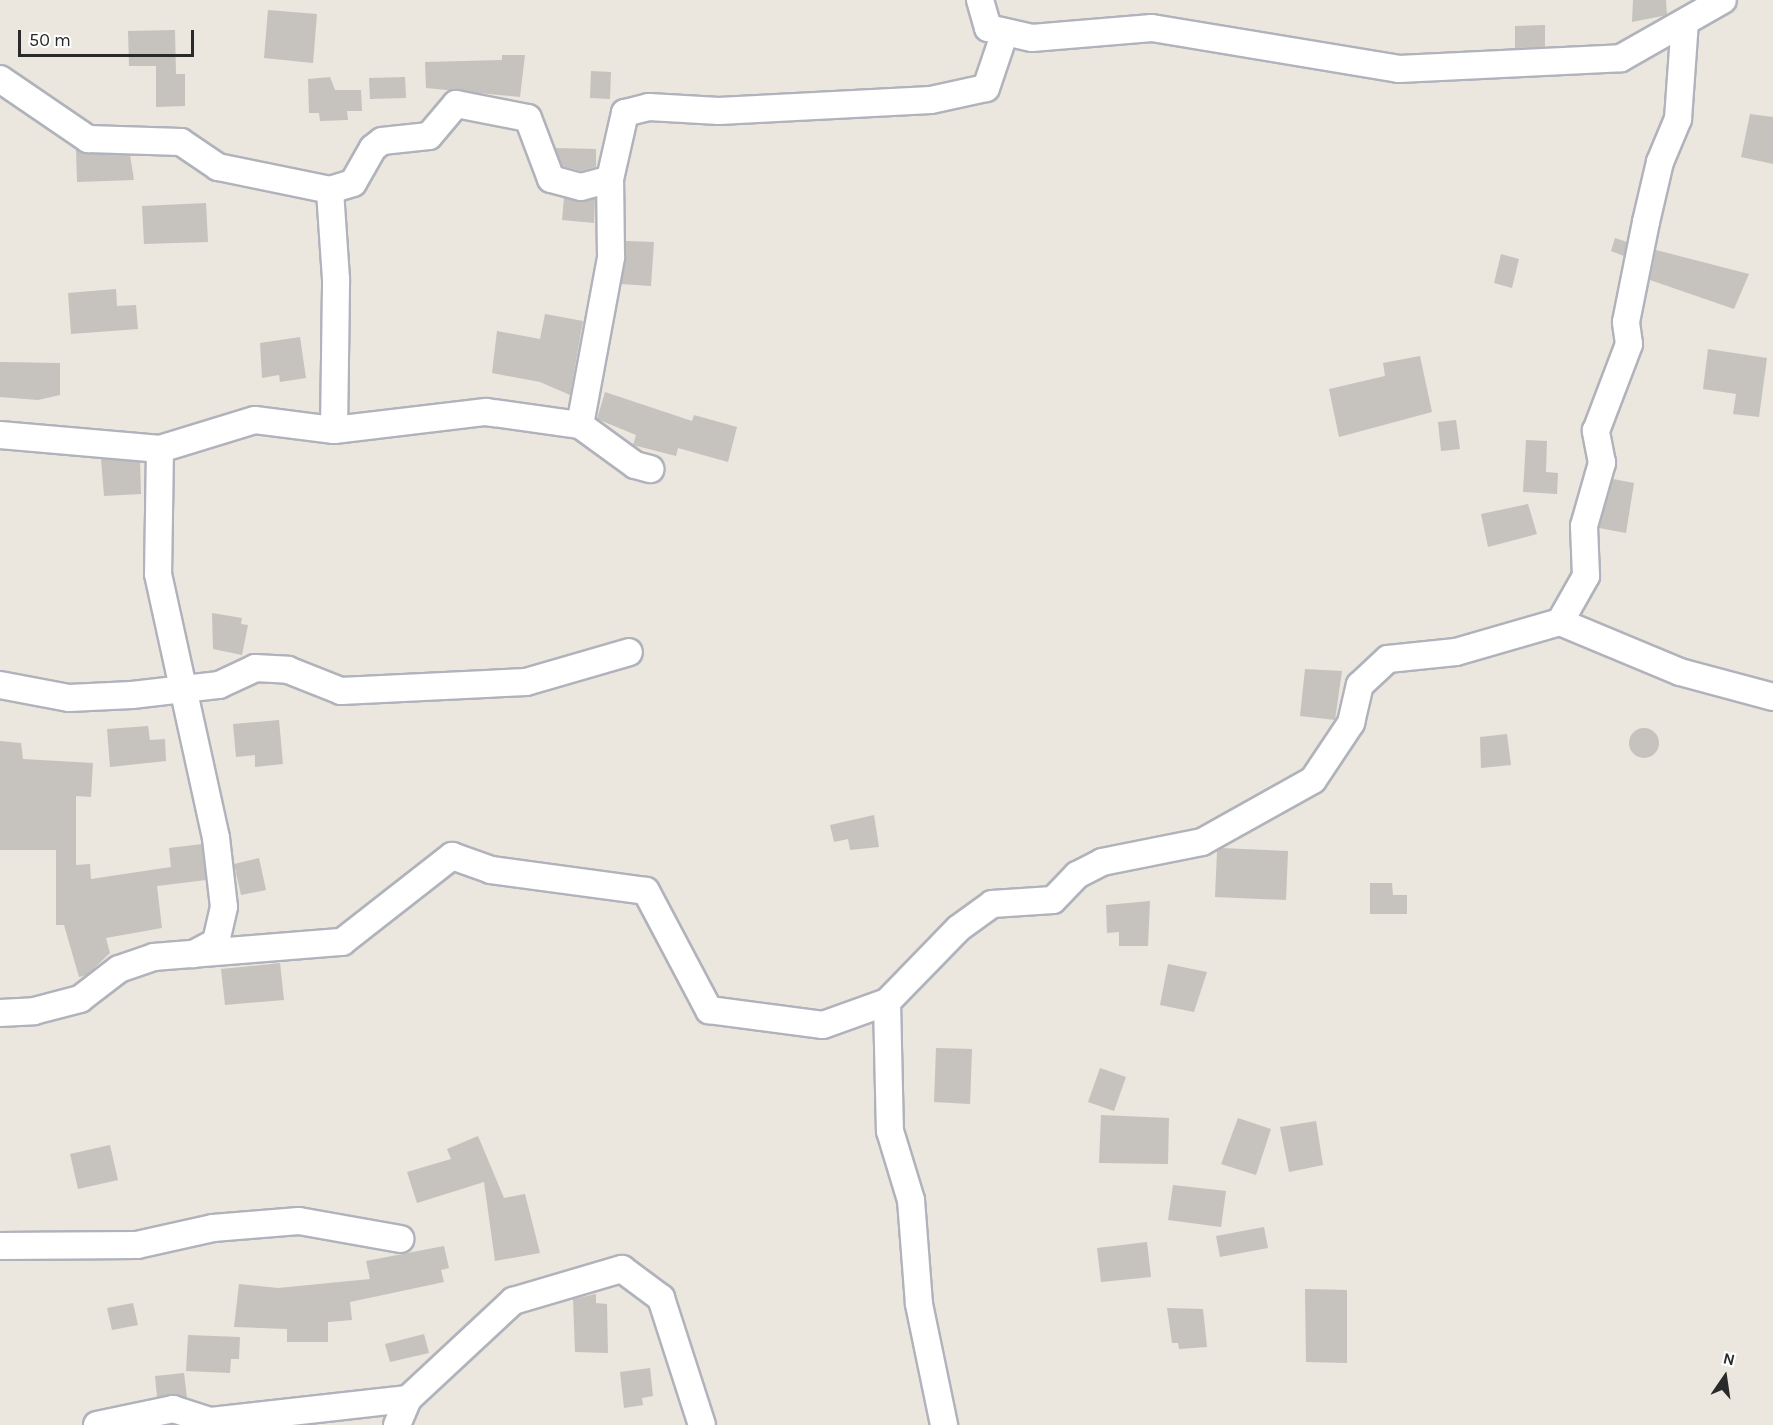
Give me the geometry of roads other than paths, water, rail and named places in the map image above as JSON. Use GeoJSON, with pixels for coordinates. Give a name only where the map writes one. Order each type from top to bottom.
{"type":"FeatureCollection","features":[{"type":"Feature","properties":{"kind":"street"},"geometry":{"type":"LineString","coordinates":[[980,0],[988,28],[1032,38],[1152,28],[1399,69],[1621,58],[1723,0]]}},
{"type":"Feature","properties":{"kind":"street"},"geometry":{"type":"LineString","coordinates":[[1560,622],[1586,576],[1584,526],[1602,463],[1596,431],[1629,344],[1626,322],[1659,162],[1678,119],[1685,22]]}},
{"type":"Feature","properties":{"kind":"street"},"geometry":{"type":"LineString","coordinates":[[580,424],[611,257],[610,179],[625,113],[649,107],[718,111],[931,100],[986,88],[1005,32]]}},
{"type":"Feature","properties":{"kind":"street"},"geometry":{"type":"LineString","coordinates":[[0,79],[88,139],[181,142],[218,167],[330,190],[353,183],[382,141],[429,136],[456,104],[528,118],[551,179],[580,187],[610,179]]}},
{"type":"Feature","properties":{"kind":"street"},"geometry":{"type":"LineString","coordinates":[[330,190],[336,279],[334,430]]}},
{"type":"Feature","properties":{"kind":"street"},"geometry":{"type":"LineString","coordinates":[[0,435],[160,449],[255,420],[334,430],[486,412],[580,424],[635,465],[650,469]]}},
{"type":"Feature","properties":{"kind":"street"},"geometry":{"type":"LineString","coordinates":[[160,449],[158,574],[216,838],[224,908],[216,942],[193,954]]}},
{"type":"Feature","properties":{"kind":"street"},"geometry":{"type":"LineString","coordinates":[[0,1013],[34,1011],[80,999],[119,969],[154,957],[342,942],[453,856],[491,870],[646,891],[709,1010],[823,1025],[887,1002],[959,928],[992,904],[1053,900],[1077,875],[1102,862],[1202,842],[1313,780],[1351,723],[1360,685],[1388,659],[1456,652],[1560,622],[1680,672],[1773,697]]}},
{"type":"Feature","properties":{"kind":"street"},"geometry":{"type":"LineString","coordinates":[[0,685],[69,698],[184,690],[219,685],[255,668],[288,670],[341,690],[526,682],[629,652]]}},
{"type":"Feature","properties":{"kind":"street"},"geometry":{"type":"LineString","coordinates":[[887,1002],[890,1131],[911,1200],[919,1304],[944,1425]]}},
{"type":"Feature","properties":{"kind":"street"},"geometry":{"type":"LineString","coordinates":[[0,1246],[137,1245],[213,1228],[299,1221],[400,1239]]}},
{"type":"Feature","properties":{"kind":"street"},"geometry":{"type":"LineString","coordinates":[[397,1425],[408,1399],[513,1301],[622,1269],[661,1298],[702,1425]]}},
{"type":"Feature","properties":{"kind":"street"},"geometry":{"type":"LineString","coordinates":[[98,1425],[173,1409],[211,1421],[408,1399]]}}]}
